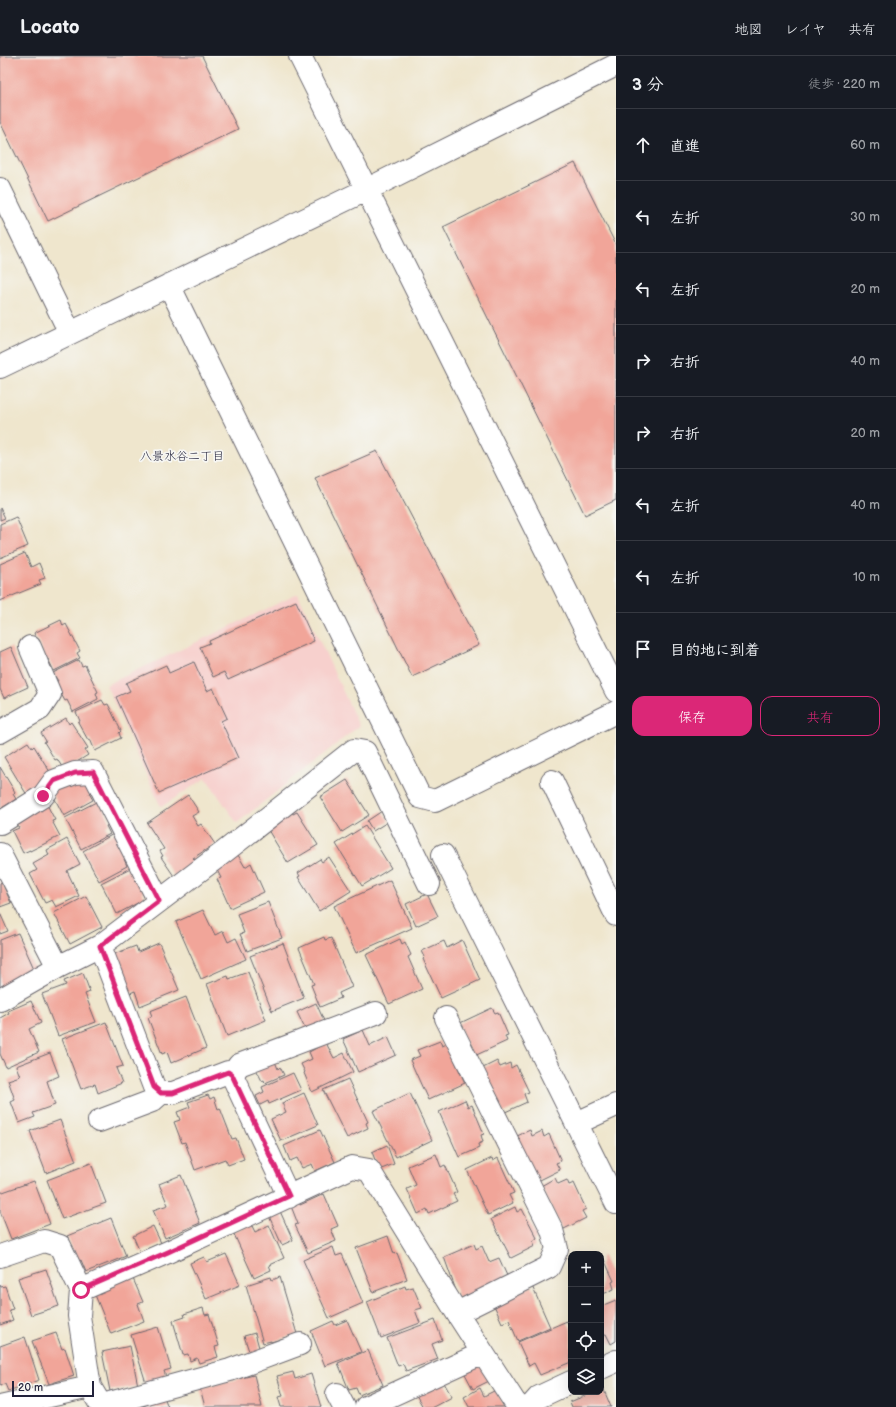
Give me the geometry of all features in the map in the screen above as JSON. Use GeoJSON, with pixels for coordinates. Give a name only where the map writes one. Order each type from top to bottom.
{"type":"FeatureCollection","features":[{"type":"Feature","properties":{"kind":"street"},"geometry":{"type":"LineString","coordinates":[[300,56],[616,691]]}},
{"type":"Feature","properties":{"kind":"street"},"geometry":{"type":"LineString","coordinates":[[0,367],[366,190],[616,65]]}},
{"type":"Feature","properties":{"kind":"street"},"geometry":{"type":"LineString","coordinates":[[0,189],[70,333]]}},
{"type":"Feature","properties":{"kind":"street"},"geometry":{"type":"LineString","coordinates":[[169,285],[420,797],[435,801],[616,712]]}},
{"type":"Feature","properties":{"kind":"street"},"geometry":{"type":"LineString","coordinates":[[0,732],[40,710],[50,694],[30,647]]}},
{"type":"Feature","properties":{"kind":"street"},"geometry":{"type":"LineString","coordinates":[[0,1000],[58,967],[100,946],[354,750],[365,752],[429,884]]}},
{"type":"Feature","properties":{"kind":"street"},"geometry":{"type":"LineString","coordinates":[[0,823],[43,796],[54,781],[75,773],[93,772],[159,901]]}},
{"type":"Feature","properties":{"kind":"street"},"geometry":{"type":"LineString","coordinates":[[552,781],[616,915]]}},
{"type":"Feature","properties":{"kind":"street"},"geometry":{"type":"LineString","coordinates":[[0,854],[58,967]]}},
{"type":"Feature","properties":{"kind":"street"},"geometry":{"type":"LineString","coordinates":[[443,855],[616,1203]]}},
{"type":"Feature","properties":{"kind":"street"},"geometry":{"type":"LineString","coordinates":[[100,946],[154,1087],[161,1093],[173,1093],[228,1072],[232,1075],[289,1196]]}},
{"type":"Feature","properties":{"kind":"street"},"geometry":{"type":"LineString","coordinates":[[232,1075],[239,1065],[376,1013]]}},
{"type":"Feature","properties":{"kind":"street"},"geometry":{"type":"LineString","coordinates":[[446,1018],[552,1230],[557,1249],[549,1267],[457,1312]]}},
{"type":"Feature","properties":{"kind":"street"},"geometry":{"type":"LineString","coordinates":[[99,1121],[152,1101],[161,1093]]}},
{"type":"Feature","properties":{"kind":"street"},"geometry":{"type":"LineString","coordinates":[[577,1123],[616,1105]]}},
{"type":"Feature","properties":{"kind":"street"},"geometry":{"type":"LineString","coordinates":[[81,1290],[168,1252],[352,1167],[369,1170],[457,1312],[519,1407]]}},
{"type":"Feature","properties":{"kind":"street"},"geometry":{"type":"LineString","coordinates":[[0,1256],[44,1242],[60,1246],[81,1290],[79,1316],[98,1400]]}},
{"type":"Feature","properties":{"kind":"street"},"geometry":{"type":"LineString","coordinates":[[0,1407],[98,1400],[230,1370],[300,1344]]}},
{"type":"Feature","properties":{"kind":"street"},"geometry":{"type":"LineString","coordinates":[[366,1407],[483,1353]]}},
{"type":"Feature","properties":{"kind":"street"},"geometry":{"type":"LineString","coordinates":[[604,1367],[616,1361]]}},
{"type":"Feature","properties":{"kind":"street"},"geometry":{"type":"LineString","coordinates":[[530,1407],[540,1397],[568,1383]]}},
{"type":"Feature","properties":{"kind":"shaded area"},"geometry":{"type":"Polygon","coordinates":[[[298,594],[359,726],[237,823],[206,778],[161,807],[106,685],[298,594]]]}},
{"type":"Feature","properties":{"kind":"building"},"geometry":{"type":"Polygon","coordinates":[[[0,56],[202,56],[238,129],[48,221],[0,122],[0,56]]]}},
{"type":"Feature","properties":{"kind":"building"},"geometry":{"type":"Polygon","coordinates":[[[575,163],[616,245],[616,500],[585,515],[443,227],[575,163]]]}},
{"type":"Feature","properties":{"kind":"building"},"geometry":{"type":"Polygon","coordinates":[[[377,451],[479,645],[412,677],[315,478],[377,451]]]}},
{"type":"Feature","properties":{"kind":"building"},"geometry":{"type":"Polygon","coordinates":[[[0,508],[5,518],[0,520],[0,508]]]}},
{"type":"Feature","properties":{"kind":"building"},"geometry":{"type":"Polygon","coordinates":[[[16,517],[28,546],[0,558],[0,524],[16,517]]]}},
{"type":"Feature","properties":{"kind":"building"},"geometry":{"type":"Polygon","coordinates":[[[25,553],[31,567],[39,563],[45,578],[39,580],[41,584],[0,601],[0,564],[25,553]]]}},
{"type":"Feature","properties":{"kind":"building"},"geometry":{"type":"Polygon","coordinates":[[[296,601],[314,641],[228,680],[224,672],[213,677],[200,647],[210,643],[209,641],[296,601]]]}},
{"type":"Feature","properties":{"kind":"building"},"geometry":{"type":"Polygon","coordinates":[[[61,620],[63,626],[66,624],[80,651],[77,653],[80,658],[54,671],[48,659],[46,661],[34,633],[61,620]]]}},
{"type":"Feature","properties":{"kind":"building"},"geometry":{"type":"Polygon","coordinates":[[[11,647],[28,687],[4,698],[0,689],[0,652],[11,647]]]}},
{"type":"Feature","properties":{"kind":"building"},"geometry":{"type":"Polygon","coordinates":[[[79,660],[82,666],[85,665],[98,692],[96,693],[98,699],[73,712],[67,700],[65,701],[55,683],[58,681],[53,673],[79,660]]]}},
{"type":"Feature","properties":{"kind":"building"},"geometry":{"type":"Polygon","coordinates":[[[194,662],[207,691],[213,688],[227,718],[221,721],[238,758],[159,793],[116,697],[130,691],[126,683],[166,665],[169,673],[194,662]]]}},
{"type":"Feature","properties":{"kind":"building"},"geometry":{"type":"Polygon","coordinates":[[[102,700],[105,705],[108,704],[121,731],[119,733],[121,738],[95,751],[90,739],[88,740],[78,722],[80,721],[76,712],[102,700]]]}},
{"type":"Feature","properties":{"kind":"building"},"geometry":{"type":"Polygon","coordinates":[[[66,718],[69,724],[71,722],[88,748],[85,750],[88,755],[64,770],[57,759],[55,760],[44,742],[46,741],[41,733],[66,718]]]}},
{"type":"Feature","properties":{"kind":"building"},"geometry":{"type":"Polygon","coordinates":[[[28,742],[32,748],[34,746],[50,772],[51,780],[27,795],[4,757],[28,742]]]}},
{"type":"Feature","properties":{"kind":"building"},"geometry":{"type":"Polygon","coordinates":[[[0,767],[15,792],[13,794],[16,799],[0,809],[0,767]]]}},
{"type":"Feature","properties":{"kind":"building"},"geometry":{"type":"Polygon","coordinates":[[[80,768],[93,791],[89,793],[93,800],[64,816],[48,786],[80,768]]]}},
{"type":"Feature","properties":{"kind":"building"},"geometry":{"type":"Polygon","coordinates":[[[347,780],[369,815],[342,832],[320,797],[347,780]]]}},
{"type":"Feature","properties":{"kind":"building"},"geometry":{"type":"Polygon","coordinates":[[[188,795],[199,812],[192,816],[198,826],[201,824],[215,844],[193,858],[196,861],[174,876],[161,857],[163,856],[160,851],[164,849],[147,823],[188,795]]]}},
{"type":"Feature","properties":{"kind":"building"},"geometry":{"type":"Polygon","coordinates":[[[44,799],[55,820],[52,821],[60,836],[23,853],[12,831],[19,828],[8,809],[44,799]]]}},
{"type":"Feature","properties":{"kind":"building"},"geometry":{"type":"Polygon","coordinates":[[[100,800],[110,824],[106,826],[110,834],[81,849],[65,818],[100,800]]]}},
{"type":"Feature","properties":{"kind":"building"},"geometry":{"type":"Polygon","coordinates":[[[290,810],[293,814],[297,812],[318,845],[288,863],[268,830],[290,810]]]}},
{"type":"Feature","properties":{"kind":"building"},"geometry":{"type":"Polygon","coordinates":[[[382,811],[389,821],[373,831],[367,821],[382,811]]]}},
{"type":"Feature","properties":{"kind":"building"},"geometry":{"type":"Polygon","coordinates":[[[365,826],[391,868],[362,886],[336,844],[365,826]]]}},
{"type":"Feature","properties":{"kind":"building"},"geometry":{"type":"Polygon","coordinates":[[[117,832],[127,857],[124,859],[127,866],[99,881],[83,851],[117,832]]]}},
{"type":"Feature","properties":{"kind":"building"},"geometry":{"type":"Polygon","coordinates":[[[67,839],[80,864],[67,871],[79,896],[56,907],[52,900],[45,903],[30,874],[37,870],[33,864],[49,855],[47,850],[67,839]]]}},
{"type":"Feature","properties":{"kind":"building"},"geometry":{"type":"Polygon","coordinates":[[[238,855],[245,867],[251,863],[264,892],[230,908],[217,879],[221,878],[215,866],[238,855]]]}},
{"type":"Feature","properties":{"kind":"building"},"geometry":{"type":"Polygon","coordinates":[[[329,857],[351,891],[319,911],[298,877],[300,876],[298,873],[320,859],[322,862],[329,857]]]}},
{"type":"Feature","properties":{"kind":"building"},"geometry":{"type":"Polygon","coordinates":[[[136,865],[145,890],[142,892],[145,899],[117,914],[101,883],[136,865]]]}},
{"type":"Feature","properties":{"kind":"building"},"geometry":{"type":"Polygon","coordinates":[[[390,880],[412,928],[356,953],[334,906],[390,880]]]}},
{"type":"Feature","properties":{"kind":"building"},"geometry":{"type":"Polygon","coordinates":[[[2,882],[11,903],[0,907],[0,883],[2,882]]]}},
{"type":"Feature","properties":{"kind":"building"},"geometry":{"type":"Polygon","coordinates":[[[427,894],[438,916],[416,926],[406,904],[427,894]]]}},
{"type":"Feature","properties":{"kind":"building"},"geometry":{"type":"Polygon","coordinates":[[[86,896],[102,927],[70,944],[54,913],[86,896]]]}},
{"type":"Feature","properties":{"kind":"building"},"geometry":{"type":"Polygon","coordinates":[[[268,902],[282,938],[247,951],[240,934],[244,933],[237,914],[268,902]]]}},
{"type":"Feature","properties":{"kind":"building"},"geometry":{"type":"Polygon","coordinates":[[[203,910],[215,935],[223,931],[228,942],[236,938],[246,959],[201,979],[176,922],[203,910]]]}},
{"type":"Feature","properties":{"kind":"building"},"geometry":{"type":"Polygon","coordinates":[[[0,913],[8,931],[0,934],[0,913]]]}},
{"type":"Feature","properties":{"kind":"building"},"geometry":{"type":"Polygon","coordinates":[[[18,933],[36,973],[0,989],[0,940],[18,933]]]}},
{"type":"Feature","properties":{"kind":"building"},"geometry":{"type":"Polygon","coordinates":[[[324,937],[325,940],[331,938],[352,987],[339,993],[341,998],[320,1007],[311,985],[314,984],[299,948],[324,937]]]}},
{"type":"Feature","properties":{"kind":"building"},"geometry":{"type":"Polygon","coordinates":[[[400,939],[402,944],[405,942],[411,955],[408,957],[422,989],[389,1004],[366,955],[400,939]]]}},
{"type":"Feature","properties":{"kind":"building"},"geometry":{"type":"Polygon","coordinates":[[[462,940],[480,980],[441,998],[423,959],[425,957],[422,951],[444,941],[447,948],[462,940]]]}},
{"type":"Feature","properties":{"kind":"building"},"geometry":{"type":"Polygon","coordinates":[[[159,943],[179,990],[140,1006],[135,991],[130,993],[114,954],[136,946],[138,952],[159,943]]]}},
{"type":"Feature","properties":{"kind":"building"},"geometry":{"type":"Polygon","coordinates":[[[283,943],[304,998],[272,1011],[250,956],[283,943]]]}},
{"type":"Feature","properties":{"kind":"building"},"geometry":{"type":"Polygon","coordinates":[[[248,972],[266,1020],[227,1036],[207,984],[228,976],[229,979],[248,972]]]}},
{"type":"Feature","properties":{"kind":"building"},"geometry":{"type":"Polygon","coordinates":[[[83,973],[90,992],[85,994],[96,1022],[58,1036],[42,994],[66,985],[64,981],[83,973]]]}},
{"type":"Feature","properties":{"kind":"building"},"geometry":{"type":"Polygon","coordinates":[[[186,997],[206,1048],[171,1063],[167,1052],[162,1054],[148,1018],[152,1016],[150,1011],[186,997]]]}},
{"type":"Feature","properties":{"kind":"building"},"geometry":{"type":"Polygon","coordinates":[[[31,1001],[41,1023],[29,1029],[39,1052],[6,1067],[0,1054],[0,1018],[9,1013],[8,1011],[31,1001]]]}},
{"type":"Feature","properties":{"kind":"building"},"geometry":{"type":"Polygon","coordinates":[[[316,1003],[325,1023],[306,1031],[297,1012],[316,1003]]]}},
{"type":"Feature","properties":{"kind":"building"},"geometry":{"type":"Polygon","coordinates":[[[492,1008],[495,1013],[498,1012],[508,1035],[505,1036],[507,1041],[472,1057],[458,1024],[492,1008]]]}},
{"type":"Feature","properties":{"kind":"building"},"geometry":{"type":"Polygon","coordinates":[[[106,1022],[123,1066],[116,1068],[122,1083],[98,1093],[95,1084],[81,1089],[62,1039],[106,1022]]]}},
{"type":"Feature","properties":{"kind":"building"},"geometry":{"type":"Polygon","coordinates":[[[363,1030],[370,1046],[388,1037],[396,1055],[358,1072],[343,1039],[363,1030]]]}},
{"type":"Feature","properties":{"kind":"building"},"geometry":{"type":"Polygon","coordinates":[[[440,1041],[442,1046],[447,1044],[465,1083],[428,1100],[410,1060],[420,1056],[417,1050],[440,1041]]]}},
{"type":"Feature","properties":{"kind":"building"},"geometry":{"type":"Polygon","coordinates":[[[326,1043],[334,1058],[344,1053],[353,1072],[312,1092],[301,1064],[312,1059],[309,1052],[326,1043]]]}},
{"type":"Feature","properties":{"kind":"building"},"geometry":{"type":"Polygon","coordinates":[[[50,1053],[59,1076],[47,1081],[55,1105],[33,1113],[35,1117],[19,1123],[11,1102],[15,1100],[8,1080],[20,1076],[16,1066],[50,1053]]]}},
{"type":"Feature","properties":{"kind":"building"},"geometry":{"type":"Polygon","coordinates":[[[274,1059],[278,1069],[280,1067],[284,1075],[265,1083],[264,1080],[262,1081],[255,1067],[274,1059]]]}},
{"type":"Feature","properties":{"kind":"building"},"geometry":{"type":"Polygon","coordinates":[[[497,1061],[500,1067],[510,1063],[511,1068],[516,1065],[529,1092],[524,1094],[527,1102],[503,1113],[483,1068],[497,1061]]]}},
{"type":"Feature","properties":{"kind":"building"},"geometry":{"type":"Polygon","coordinates":[[[293,1073],[301,1090],[269,1104],[268,1101],[260,1105],[256,1096],[264,1092],[262,1087],[293,1073]]]}},
{"type":"Feature","properties":{"kind":"building"},"geometry":{"type":"Polygon","coordinates":[[[348,1079],[368,1122],[366,1123],[368,1128],[347,1138],[323,1090],[348,1079]]]}},
{"type":"Feature","properties":{"kind":"building"},"geometry":{"type":"Polygon","coordinates":[[[304,1093],[318,1125],[281,1141],[271,1119],[286,1112],[282,1103],[304,1093]]]}},
{"type":"Feature","properties":{"kind":"building"},"geometry":{"type":"Polygon","coordinates":[[[410,1093],[432,1140],[396,1157],[373,1111],[410,1093]]]}},
{"type":"Feature","properties":{"kind":"building"},"geometry":{"type":"Polygon","coordinates":[[[208,1095],[210,1099],[214,1097],[232,1139],[236,1138],[244,1159],[228,1165],[225,1159],[195,1170],[185,1142],[182,1143],[174,1122],[180,1120],[177,1112],[190,1107],[188,1102],[208,1095]]]}},
{"type":"Feature","properties":{"kind":"building"},"geometry":{"type":"Polygon","coordinates":[[[465,1100],[468,1107],[472,1105],[484,1134],[481,1135],[483,1142],[478,1144],[479,1148],[459,1157],[439,1112],[465,1100]]]}},
{"type":"Feature","properties":{"kind":"building"},"geometry":{"type":"Polygon","coordinates":[[[60,1120],[76,1161],[46,1173],[30,1131],[60,1120]]]}},
{"type":"Feature","properties":{"kind":"building"},"geometry":{"type":"Polygon","coordinates":[[[320,1130],[335,1162],[315,1171],[312,1164],[302,1168],[297,1158],[290,1161],[284,1146],[320,1130]]]}},
{"type":"Feature","properties":{"kind":"building"},"geometry":{"type":"Polygon","coordinates":[[[530,1130],[532,1136],[542,1131],[544,1137],[549,1134],[561,1161],[556,1163],[560,1170],[536,1182],[515,1137],[530,1130]]]}},
{"type":"Feature","properties":{"kind":"building"},"geometry":{"type":"Polygon","coordinates":[[[387,1145],[394,1164],[379,1170],[372,1152],[387,1145]]]}},
{"type":"Feature","properties":{"kind":"building"},"geometry":{"type":"Polygon","coordinates":[[[436,1154],[441,1167],[445,1165],[457,1192],[453,1194],[457,1201],[429,1214],[427,1209],[418,1214],[407,1189],[416,1185],[408,1166],[436,1154]]]}},
{"type":"Feature","properties":{"kind":"building"},"geometry":{"type":"Polygon","coordinates":[[[492,1158],[493,1161],[498,1158],[514,1193],[509,1195],[513,1203],[488,1215],[467,1170],[492,1158]]]}},
{"type":"Feature","properties":{"kind":"building"},"geometry":{"type":"Polygon","coordinates":[[[91,1163],[106,1203],[62,1219],[47,1180],[91,1163]]]}},
{"type":"Feature","properties":{"kind":"building"},"geometry":{"type":"Polygon","coordinates":[[[181,1175],[200,1223],[165,1238],[153,1210],[168,1205],[159,1184],[181,1175]]]}},
{"type":"Feature","properties":{"kind":"building"},"geometry":{"type":"Polygon","coordinates":[[[555,1178],[558,1184],[567,1180],[569,1185],[574,1183],[586,1209],[582,1211],[586,1218],[562,1230],[541,1186],[555,1178]]]}},
{"type":"Feature","properties":{"kind":"building"},"geometry":{"type":"Polygon","coordinates":[[[34,1181],[50,1224],[11,1239],[0,1211],[0,1193],[34,1181]]]}},
{"type":"Feature","properties":{"kind":"building"},"geometry":{"type":"Polygon","coordinates":[[[324,1194],[338,1226],[331,1229],[336,1241],[308,1253],[295,1225],[298,1224],[291,1206],[299,1202],[300,1205],[324,1194]]]}},
{"type":"Feature","properties":{"kind":"building"},"geometry":{"type":"Polygon","coordinates":[[[515,1207],[517,1212],[522,1209],[537,1238],[533,1241],[535,1246],[511,1258],[491,1219],[515,1207]]]}},
{"type":"Feature","properties":{"kind":"building"},"geometry":{"type":"Polygon","coordinates":[[[279,1209],[293,1240],[282,1245],[268,1214],[279,1209]]]}},
{"type":"Feature","properties":{"kind":"building"},"geometry":{"type":"Polygon","coordinates":[[[111,1218],[126,1256],[86,1272],[81,1260],[78,1262],[67,1236],[111,1218]]]}},
{"type":"Feature","properties":{"kind":"building"},"geometry":{"type":"Polygon","coordinates":[[[251,1224],[255,1232],[269,1225],[284,1258],[269,1265],[271,1270],[254,1278],[233,1232],[251,1224]]]}},
{"type":"Feature","properties":{"kind":"building"},"geometry":{"type":"Polygon","coordinates":[[[153,1226],[161,1243],[140,1252],[133,1236],[153,1226]]]}},
{"type":"Feature","properties":{"kind":"building"},"geometry":{"type":"Polygon","coordinates":[[[388,1236],[394,1254],[397,1253],[407,1279],[373,1292],[356,1248],[388,1236]]]}},
{"type":"Feature","properties":{"kind":"building"},"geometry":{"type":"Polygon","coordinates":[[[474,1244],[476,1249],[482,1246],[489,1262],[499,1258],[508,1278],[459,1299],[444,1257],[474,1244]]]}},
{"type":"Feature","properties":{"kind":"building"},"geometry":{"type":"Polygon","coordinates":[[[333,1247],[336,1256],[342,1254],[363,1303],[329,1318],[303,1260],[333,1247]]]}},
{"type":"Feature","properties":{"kind":"building"},"geometry":{"type":"Polygon","coordinates":[[[226,1254],[240,1285],[206,1299],[190,1263],[204,1257],[207,1262],[226,1254]]]}},
{"type":"Feature","properties":{"kind":"building"},"geometry":{"type":"Polygon","coordinates":[[[604,1259],[614,1281],[612,1282],[614,1289],[604,1294],[604,1259]]]}},
{"type":"Feature","properties":{"kind":"building"},"geometry":{"type":"Polygon","coordinates":[[[46,1269],[59,1306],[31,1315],[18,1278],[46,1269]]]}},
{"type":"Feature","properties":{"kind":"building"},"geometry":{"type":"Polygon","coordinates":[[[131,1274],[143,1302],[138,1304],[144,1321],[111,1334],[93,1290],[131,1274]]]}},
{"type":"Feature","properties":{"kind":"building"},"geometry":{"type":"Polygon","coordinates":[[[271,1277],[272,1280],[280,1277],[297,1334],[263,1343],[246,1285],[271,1277]]]}},
{"type":"Feature","properties":{"kind":"building"},"geometry":{"type":"Polygon","coordinates":[[[0,1285],[1,1287],[5,1286],[13,1309],[9,1310],[13,1320],[0,1325],[0,1285]]]}},
{"type":"Feature","properties":{"kind":"building"},"geometry":{"type":"Polygon","coordinates":[[[405,1286],[406,1289],[413,1287],[422,1308],[415,1310],[420,1323],[381,1338],[367,1302],[405,1286]]]}},
{"type":"Feature","properties":{"kind":"building"},"geometry":{"type":"Polygon","coordinates":[[[532,1286],[550,1327],[518,1341],[509,1320],[502,1323],[493,1303],[532,1286]]]}},
{"type":"Feature","properties":{"kind":"building"},"geometry":{"type":"Polygon","coordinates":[[[616,1300],[616,1341],[611,1344],[606,1334],[604,1335],[604,1305],[616,1300]]]}},
{"type":"Feature","properties":{"kind":"building"},"geometry":{"type":"Polygon","coordinates":[[[203,1308],[205,1315],[209,1314],[219,1346],[215,1347],[218,1357],[199,1363],[197,1358],[190,1361],[188,1354],[183,1355],[173,1321],[185,1317],[184,1314],[203,1308]]]}},
{"type":"Feature","properties":{"kind":"building"},"geometry":{"type":"Polygon","coordinates":[[[347,1320],[361,1352],[325,1366],[311,1331],[333,1321],[335,1325],[347,1320]]]}},
{"type":"Feature","properties":{"kind":"building"},"geometry":{"type":"Polygon","coordinates":[[[435,1320],[442,1340],[432,1344],[438,1359],[406,1371],[403,1364],[398,1366],[387,1338],[435,1320]]]}},
{"type":"Feature","properties":{"kind":"building"},"geometry":{"type":"Polygon","coordinates":[[[567,1321],[568,1363],[540,1375],[534,1363],[529,1366],[518,1342],[567,1321]]]}},
{"type":"Feature","properties":{"kind":"building"},"geometry":{"type":"Polygon","coordinates":[[[158,1327],[171,1369],[164,1371],[167,1380],[147,1386],[131,1335],[158,1327]]]}},
{"type":"Feature","properties":{"kind":"building"},"geometry":{"type":"Polygon","coordinates":[[[56,1333],[62,1349],[65,1348],[74,1376],[49,1384],[32,1341],[56,1333]]]}},
{"type":"Feature","properties":{"kind":"building"},"geometry":{"type":"Polygon","coordinates":[[[255,1333],[260,1351],[250,1354],[244,1336],[255,1333]]]}},
{"type":"Feature","properties":{"kind":"building"},"geometry":{"type":"Polygon","coordinates":[[[25,1337],[39,1380],[8,1391],[5,1384],[0,1386],[0,1346],[25,1337]]]}},
{"type":"Feature","properties":{"kind":"building"},"geometry":{"type":"Polygon","coordinates":[[[130,1346],[138,1386],[110,1391],[102,1352],[130,1346]]]}},
{"type":"Feature","properties":{"kind":"building"},"geometry":{"type":"Polygon","coordinates":[[[368,1350],[383,1385],[359,1395],[356,1388],[349,1390],[338,1363],[368,1350]]]}},
{"type":"Feature","properties":{"kind":"building"},"geometry":{"type":"Polygon","coordinates":[[[480,1364],[489,1381],[473,1389],[464,1372],[480,1364]]]}},
{"type":"Feature","properties":{"kind":"building"},"geometry":{"type":"Polygon","coordinates":[[[293,1372],[295,1379],[311,1374],[321,1407],[281,1407],[278,1397],[283,1396],[277,1376],[293,1372]]]}},
{"type":"Feature","properties":{"kind":"building"},"geometry":{"type":"Polygon","coordinates":[[[254,1375],[262,1407],[205,1407],[200,1388],[254,1375]]]}},
{"type":"Feature","properties":{"kind":"building"},"geometry":{"type":"Polygon","coordinates":[[[443,1381],[452,1397],[433,1407],[423,1407],[416,1395],[443,1381]]]}},
{"type":"Feature","properties":{"kind":"building"},"geometry":{"type":"Polygon","coordinates":[[[480,1388],[484,1396],[496,1390],[505,1407],[469,1407],[464,1397],[480,1388]]]}},
{"type":"Feature","properties":{"kind":"building"},"geometry":{"type":"Polygon","coordinates":[[[604,1390],[611,1407],[572,1407],[570,1402],[587,1395],[604,1395],[604,1390]]]}},
{"type":"Feature","properties":{"kind":"building"},"geometry":{"type":"Polygon","coordinates":[[[164,1397],[168,1407],[140,1407],[148,1403],[164,1397]]]}},
{"type":"Feature","properties":{"kind":"district","name":"八景水谷二丁目"},"geometry":{"type":"Point","coordinates":[182,456]}},
{"type":"Feature","properties":{"kind":"route"},"geometry":{"type":"LineString","coordinates":[[43,796],[54,781],[75,773],[93,772],[159,901],[100,946],[154,1087],[161,1093],[173,1093],[228,1072],[232,1075],[289,1196],[168,1252],[81,1290]]}}]}
